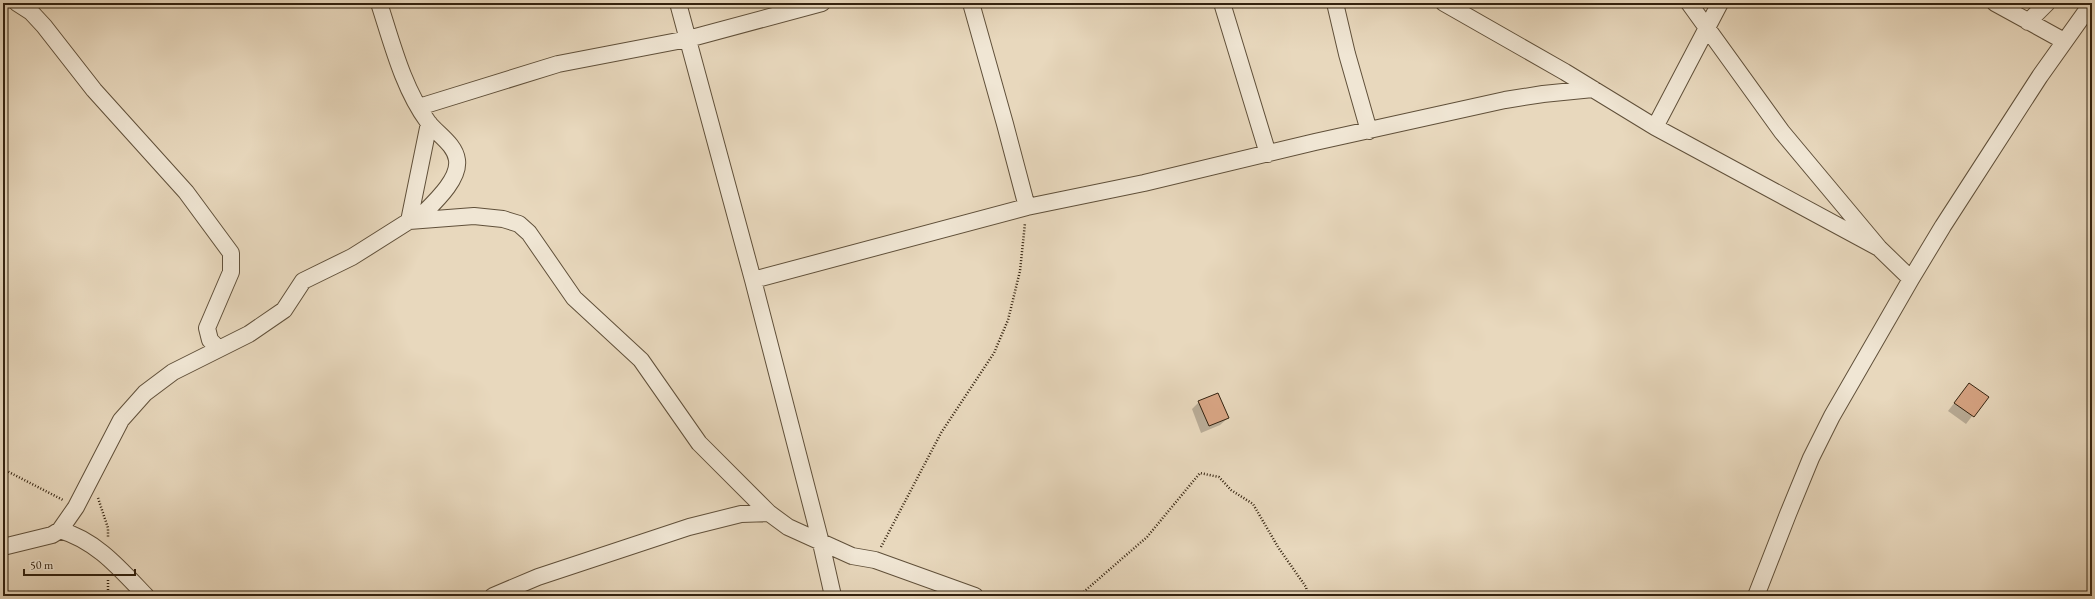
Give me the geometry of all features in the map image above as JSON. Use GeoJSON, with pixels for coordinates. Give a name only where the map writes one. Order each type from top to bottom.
{"type":"FeatureCollection","features":[{"type":"Feature","properties":{"kind":"street"},"geometry":{"type":"LineString","coordinates":[[17,3],[31,12],[44,26],[94,90],[186,192],[231,253],[231,272],[206,328],[210,340],[219,349]]}},
{"type":"Feature","properties":{"kind":"street"},"geometry":{"type":"LineString","coordinates":[[3,547],[52,535],[60,530],[76,507],[121,420],[145,393],[173,372],[249,334],[284,310],[303,281],[352,257],[413,220],[447,187],[456,172],[456,156],[448,142],[429,123],[419,107],[400,67],[380,3]]}},
{"type":"Feature","properties":{"kind":"street"},"geometry":{"type":"LineString","coordinates":[[678,3],[821,543],[833,596]]}},
{"type":"Feature","properties":{"kind":"street"},"geometry":{"type":"LineString","coordinates":[[419,107],[558,64],[688,39],[822,3]]}},
{"type":"Feature","properties":{"kind":"street"},"geometry":{"type":"LineString","coordinates":[[971,3],[1006,124],[1027,207]]}},
{"type":"Feature","properties":{"kind":"street"},"geometry":{"type":"LineString","coordinates":[[1222,3],[1268,154]]}},
{"type":"Feature","properties":{"kind":"street"},"geometry":{"type":"LineString","coordinates":[[1335,3],[1347,54],[1370,131]]}},
{"type":"Feature","properties":{"kind":"street"},"geometry":{"type":"LineString","coordinates":[[1444,3],[1593,89],[1655,128],[1879,248]]}},
{"type":"Feature","properties":{"kind":"street"},"geometry":{"type":"LineString","coordinates":[[1690,3],[1782,132],[1879,248],[1911,279]]}},
{"type":"Feature","properties":{"kind":"street"},"geometry":{"type":"LineString","coordinates":[[1655,128],[1720,3]]}},
{"type":"Feature","properties":{"kind":"street"},"geometry":{"type":"LineString","coordinates":[[1995,3],[2064,41]]}},
{"type":"Feature","properties":{"kind":"street"},"geometry":{"type":"LineString","coordinates":[[2028,22],[2046,3]]}},
{"type":"Feature","properties":{"kind":"street"},"geometry":{"type":"LineString","coordinates":[[1756,596],[1811,458],[1832,416],[1911,279],[2016,112],[2064,41],[2092,3]]}},
{"type":"Feature","properties":{"kind":"street"},"geometry":{"type":"LineString","coordinates":[[752,280],[1027,207],[1505,100],[1543,94],[1593,89]]}},
{"type":"Feature","properties":{"kind":"street"},"geometry":{"type":"LineString","coordinates":[[413,220],[429,123]]}},
{"type":"Feature","properties":{"kind":"street"},"geometry":{"type":"LineString","coordinates":[[413,220],[482,216],[503,219],[519,224],[529,232],[574,298],[641,360],[699,443],[769,513],[788,527],[852,556],[875,560],[975,596]]}},
{"type":"Feature","properties":{"kind":"street"},"geometry":{"type":"LineString","coordinates":[[493,596],[538,577],[689,527],[741,514],[769,513]]}},
{"type":"Feature","properties":{"kind":"street"},"geometry":{"type":"LineString","coordinates":[[60,530],[90,542],[109,557],[146,596]]}},
{"type":"Feature","properties":{"kind":"path"},"geometry":{"type":"LineString","coordinates":[[875,560],[938,439],[994,353],[1008,320],[1020,271],[1027,207]]}},
{"type":"Feature","properties":{"kind":"path"},"geometry":{"type":"LineString","coordinates":[[3,469],[76,507]]}},
{"type":"Feature","properties":{"kind":"path"},"geometry":{"type":"LineString","coordinates":[[1079,596],[1147,537],[1200,473],[1218,478],[1231,490],[1253,504],[1278,547],[1306,588],[1308,596]]}},
{"type":"Feature","properties":{"kind":"building"},"geometry":{"type":"Polygon","coordinates":[[[1969,383],[1989,397],[1974,417],[1954,403],[1969,383]]]}},
{"type":"Feature","properties":{"kind":"building"},"geometry":{"type":"Polygon","coordinates":[[[1218,393],[1229,418],[1209,426],[1198,401],[1218,393]]]}}]}
